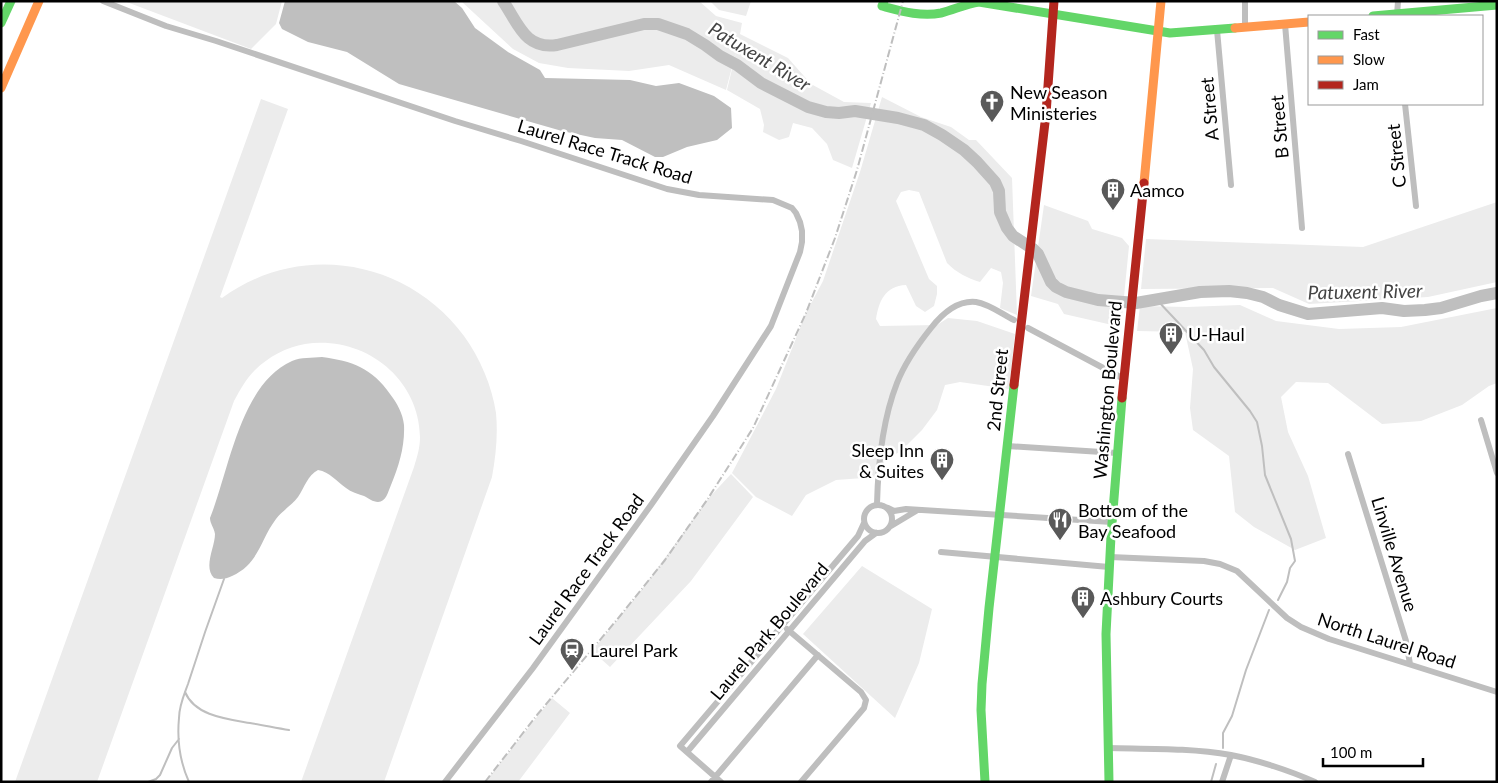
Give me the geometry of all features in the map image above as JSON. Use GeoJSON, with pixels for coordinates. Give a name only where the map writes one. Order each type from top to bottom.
{"type":"FeatureCollection","features":[{"type":"Feature","properties":{"kind":"main road"},"geometry":{"type":"LineString","coordinates":[[1,23],[11,1]]}},
{"type":"Feature","properties":{"kind":"main road"},"geometry":{"type":"LineString","coordinates":[[1,88],[38,1]]}},
{"type":"Feature","properties":{"kind":"main road","name":"2nd Street"},"geometry":{"type":"LineString","coordinates":[[985,782],[982,736],[982,684],[994,556],[1046,114],[1054,1]]}},
{"type":"Feature","properties":{"kind":"main road","name":"Washington Boulevard"},"geometry":{"type":"LineString","coordinates":[[1109,782],[1106,682],[1109,562],[1128,330],[1161,1]]}},
{"type":"Feature","properties":{"kind":"main road"},"geometry":{"type":"LineString","coordinates":[[883,4],[905,12],[924,15],[939,13],[954,4],[977,2],[1158,32],[1180,33],[1308,22]]}},
{"type":"Feature","properties":{"kind":"main road"},"geometry":{"type":"LineString","coordinates":[[1397,15],[1497,5]]}},
{"type":"Feature","properties":{"kind":"street","name":"Laurel Race Track Road"},"geometry":{"type":"LineString","coordinates":[[103,1],[166,26],[667,189],[699,195],[773,200],[792,208],[800,222],[802,242],[800,252],[771,326],[713,416],[651,505],[533,668],[445,782]]}},
{"type":"Feature","properties":{"kind":"street"},"geometry":{"type":"LineString","coordinates":[[1245,1],[1245,28]]}},
{"type":"Feature","properties":{"kind":"street"},"geometry":{"type":"LineString","coordinates":[[1397,15],[1398,1]]}},
{"type":"Feature","properties":{"kind":"street","name":"B Street"},"geometry":{"type":"LineString","coordinates":[[1285,24],[1302,228]]}},
{"type":"Feature","properties":{"kind":"street","name":"A Street"},"geometry":{"type":"LineString","coordinates":[[1217,30],[1231,185]]}},
{"type":"Feature","properties":{"kind":"street","name":"C Street"},"geometry":{"type":"LineString","coordinates":[[1405,105],[1416,206]]}},
{"type":"Feature","properties":{"kind":"street"},"geometry":{"type":"LineString","coordinates":[[1014,320],[986,304],[965,303],[956,306],[942,315],[928,332],[897,381],[890,402],[877,477],[877,504],[884,505],[894,511],[906,509],[1112,522]]}},
{"type":"Feature","properties":{"kind":"street"},"geometry":{"type":"LineString","coordinates":[[1028,328],[1124,379]]}},
{"type":"Feature","properties":{"kind":"street"},"geometry":{"type":"LineString","coordinates":[[1481,420],[1497,473]]}},
{"type":"Feature","properties":{"kind":"street"},"geometry":{"type":"LineString","coordinates":[[1008,446],[1117,453]]}},
{"type":"Feature","properties":{"kind":"street","name":"Linville Avenue"},"geometry":{"type":"LineString","coordinates":[[1348,454],[1406,641],[1410,664]]}},
{"type":"Feature","properties":{"kind":"street","name":"Laurel Park Boulevard"},"geometry":{"type":"LineString","coordinates":[[877,504],[870,506],[866,510],[863,519],[864,523],[858,536],[680,746],[687,752],[865,541],[876,533],[884,532],[890,526],[918,511]]}},
{"type":"Feature","properties":{"kind":"street"},"geometry":{"type":"LineString","coordinates":[[888,508],[892,516],[890,526]]}},
{"type":"Feature","properties":{"kind":"street"},"geometry":{"type":"LineString","coordinates":[[864,523],[870,531],[876,533]]}},
{"type":"Feature","properties":{"kind":"street","name":"North Laurel Road"},"geometry":{"type":"LineString","coordinates":[[941,552],[1109,562],[1204,561],[1220,564],[1237,571],[1281,613],[1301,627],[1329,639],[1497,692]]}},
{"type":"Feature","properties":{"kind":"street"},"geometry":{"type":"LineString","coordinates":[[782,625],[861,692],[865,703],[864,708],[801,782]]}},
{"type":"Feature","properties":{"kind":"street"},"geometry":{"type":"LineString","coordinates":[[687,752],[716,780],[818,655]]}},
{"type":"Feature","properties":{"kind":"street"},"geometry":{"type":"LineString","coordinates":[[1108,748],[1175,749],[1231,755],[1316,782]]}},
{"type":"Feature","properties":{"kind":"street"},"geometry":{"type":"LineString","coordinates":[[1222,782],[1231,755]]}},
{"type":"Feature","properties":{"kind":"shaded area"},"geometry":{"type":"Polygon","coordinates":[[[124,1],[282,1],[276,24],[251,49],[124,1]]]}},
{"type":"Feature","properties":{"kind":"shaded area"},"geometry":{"type":"Polygon","coordinates":[[[285,1],[454,1],[462,8],[475,28],[508,52],[540,70],[545,78],[630,80],[656,86],[679,83],[714,96],[731,108],[732,128],[717,140],[687,147],[663,157],[655,157],[622,140],[595,138],[562,131],[399,84],[347,52],[308,42],[282,29],[279,23],[285,1]]]}},
{"type":"Feature","properties":{"kind":"shaded area"},"geometry":{"type":"Polygon","coordinates":[[[461,1],[699,1],[716,16],[742,23],[740,34],[788,58],[811,84],[844,102],[871,103],[852,168],[833,160],[827,144],[812,128],[793,123],[789,137],[779,140],[763,132],[764,125],[760,109],[727,90],[737,48],[726,90],[669,65],[629,71],[568,68],[539,63],[513,49],[461,1]]]}},
{"type":"Feature","properties":{"kind":"shaded area"},"geometry":{"type":"Polygon","coordinates":[[[710,1],[751,1],[746,16],[719,10],[710,1]]]}},
{"type":"Feature","properties":{"kind":"shaded area"},"geometry":{"type":"Polygon","coordinates":[[[882,97],[921,117],[951,127],[969,140],[976,140],[1012,178],[1017,315],[1000,308],[1003,283],[1001,272],[991,268],[980,282],[962,275],[947,263],[919,192],[909,190],[901,192],[896,201],[929,279],[937,286],[934,306],[925,312],[916,306],[906,285],[899,286],[888,291],[884,296],[876,319],[880,326],[937,325],[948,318],[977,321],[1015,334],[1009,389],[960,382],[945,385],[937,410],[922,430],[900,452],[886,458],[877,477],[836,480],[806,495],[792,516],[756,497],[732,473],[776,389],[806,313],[823,281],[860,172],[882,97]]]}},
{"type":"Feature","properties":{"kind":"shaded area"},"geometry":{"type":"Polygon","coordinates":[[[261,99],[288,109],[220,297],[222,298],[252,280],[285,269],[318,265],[351,267],[383,275],[413,290],[440,310],[464,336],[484,373],[492,393],[496,413],[495,461],[492,477],[384,782],[301,782],[414,467],[420,441],[417,415],[410,396],[398,379],[384,365],[367,354],[347,346],[327,343],[298,345],[272,357],[252,373],[234,401],[97,782],[15,782],[261,99]]]}},
{"type":"Feature","properties":{"kind":"shaded area"},"geometry":{"type":"Polygon","coordinates":[[[1497,202],[1497,282],[1428,297],[1309,304],[1273,288],[1141,289],[1146,239],[1363,247],[1497,202]]]}},
{"type":"Feature","properties":{"kind":"shaded area"},"geometry":{"type":"Polygon","coordinates":[[[1044,205],[1088,221],[1092,229],[1122,238],[1129,246],[1121,327],[1064,314],[1058,304],[1031,296],[1044,205]]]}},
{"type":"Feature","properties":{"kind":"shaded area"},"geometry":{"type":"Polygon","coordinates":[[[1240,305],[1276,321],[1339,329],[1401,327],[1497,308],[1497,383],[1489,386],[1462,405],[1421,421],[1382,424],[1328,383],[1296,382],[1281,397],[1288,432],[1308,476],[1326,538],[1295,550],[1254,527],[1235,512],[1229,456],[1193,430],[1190,408],[1193,369],[1185,332],[1137,331],[1140,306],[1240,305]]]}},
{"type":"Feature","properties":{"kind":"shaded area"},"geometry":{"type":"Polygon","coordinates":[[[322,357],[361,367],[383,385],[393,397],[399,409],[404,425],[401,456],[397,471],[386,496],[381,502],[374,501],[350,491],[329,475],[318,470],[309,478],[296,500],[276,519],[248,565],[230,577],[214,578],[209,563],[215,539],[210,518],[248,408],[274,372],[295,360],[322,357]]]}},
{"type":"Feature","properties":{"kind":"shaded area"},"geometry":{"type":"Polygon","coordinates":[[[731,474],[753,497],[691,581],[610,667],[592,651],[643,588],[707,500],[731,474]]]}},
{"type":"Feature","properties":{"kind":"shaded area"},"geometry":{"type":"Polygon","coordinates":[[[862,566],[932,609],[919,663],[895,718],[803,634],[862,566]]]}},
{"type":"Feature","properties":{"kind":"shaded area"},"geometry":{"type":"Polygon","coordinates":[[[552,698],[570,713],[518,782],[485,782],[552,698]]]}},
{"type":"Feature","properties":{"kind":"waterway","name":"Patuxent River"},"geometry":{"type":"LineString","coordinates":[[503,1],[518,26],[530,39],[537,43],[557,45],[644,24],[658,24],[687,34],[737,65],[761,83],[808,107],[826,112],[855,111],[898,118],[924,125],[964,150],[995,182],[999,191],[1000,212],[1007,228],[1013,236],[1038,254],[1051,282],[1066,292],[1098,300],[1136,303],[1200,292],[1229,291],[1263,297],[1279,305],[1308,314],[1382,308],[1404,311],[1425,310],[1441,308],[1497,293]]}},
{"type":"Feature","properties":{"kind":"waterway"},"geometry":{"type":"LineString","coordinates":[[1157,300],[1204,350],[1214,367],[1257,422],[1265,475],[1291,539],[1295,561],[1290,568],[1287,582],[1278,600]]}},
{"type":"Feature","properties":{"kind":"waterway"},"geometry":{"type":"LineString","coordinates":[[189,782],[183,767],[178,734],[180,709],[224,579]]}},
{"type":"Feature","properties":{"kind":"waterway"},"geometry":{"type":"LineString","coordinates":[[1223,748],[1223,733],[1232,716],[1246,670],[1269,610]]}},
{"type":"Feature","properties":{"kind":"waterway"},"geometry":{"type":"LineString","coordinates":[[185,692],[196,706],[213,715],[289,730]]}},
{"type":"Feature","properties":{"kind":"waterway"},"geometry":{"type":"LineString","coordinates":[[148,782],[160,775],[172,748],[179,739]]}},
{"type":"Feature","properties":{"kind":"waterway"},"geometry":{"type":"LineString","coordinates":[[1211,782],[1216,764]]}},
{"type":"Feature","properties":{"kind":"railway"},"geometry":{"type":"LineString","coordinates":[[485,782],[537,715],[665,560],[707,500],[753,428],[806,313],[835,238],[857,170],[903,1]]}},
{"type":"Feature","properties":{"kind":"traffic: fast"},"geometry":{"type":"LineString","coordinates":[[1,23],[11,1]]}},
{"type":"Feature","properties":{"kind":"traffic: fast"},"geometry":{"type":"LineString","coordinates":[[884,1],[882,6],[919,14],[941,13],[979,2],[1170,33],[1235,28]]}},
{"type":"Feature","properties":{"kind":"traffic: fast"},"geometry":{"type":"LineString","coordinates":[[1384,15],[1497,5]]}},
{"type":"Feature","properties":{"kind":"traffic: fast"},"geometry":{"type":"LineString","coordinates":[[985,782],[981,710],[982,684],[1014,385]]}},
{"type":"Feature","properties":{"kind":"traffic: fast"},"geometry":{"type":"LineString","coordinates":[[1109,782],[1106,634],[1111,536],[1122,398]]}},
{"type":"Feature","properties":{"kind":"traffic: slow"},"geometry":{"type":"LineString","coordinates":[[1,88],[39,1]]}},
{"type":"Feature","properties":{"kind":"traffic: slow"},"geometry":{"type":"LineString","coordinates":[[1144,183],[1161,1]]}},
{"type":"Feature","properties":{"kind":"traffic: slow"},"geometry":{"type":"LineString","coordinates":[[1235,28],[1308,22]]}},
{"type":"Feature","properties":{"kind":"traffic: jam"},"geometry":{"type":"LineString","coordinates":[[1014,385],[1046,114],[1054,1]]}},
{"type":"Feature","properties":{"kind":"traffic: jam"},"geometry":{"type":"LineString","coordinates":[[1122,398],[1144,183]]}},
{"type":"Feature","properties":{"kind":"place","name":"New Season Ministeries"},"geometry":{"type":"Point","coordinates":[992,123]}},
{"type":"Feature","properties":{"kind":"place","name":"Aamco"},"geometry":{"type":"Point","coordinates":[1113,211]}},
{"type":"Feature","properties":{"kind":"place","name":"U-Haul"},"geometry":{"type":"Point","coordinates":[1171,355]}},
{"type":"Feature","properties":{"kind":"place","name":"Sleep Inn & Suites"},"geometry":{"type":"Point","coordinates":[942,481]}},
{"type":"Feature","properties":{"kind":"place","name":"Bottom of the Bay Seafood"},"geometry":{"type":"Point","coordinates":[1060,541]}},
{"type":"Feature","properties":{"kind":"place","name":"Ashbury Courts"},"geometry":{"type":"Point","coordinates":[1083,619]}},
{"type":"Feature","properties":{"kind":"place","name":"Laurel Park"},"geometry":{"type":"Point","coordinates":[572,671]}}]}
